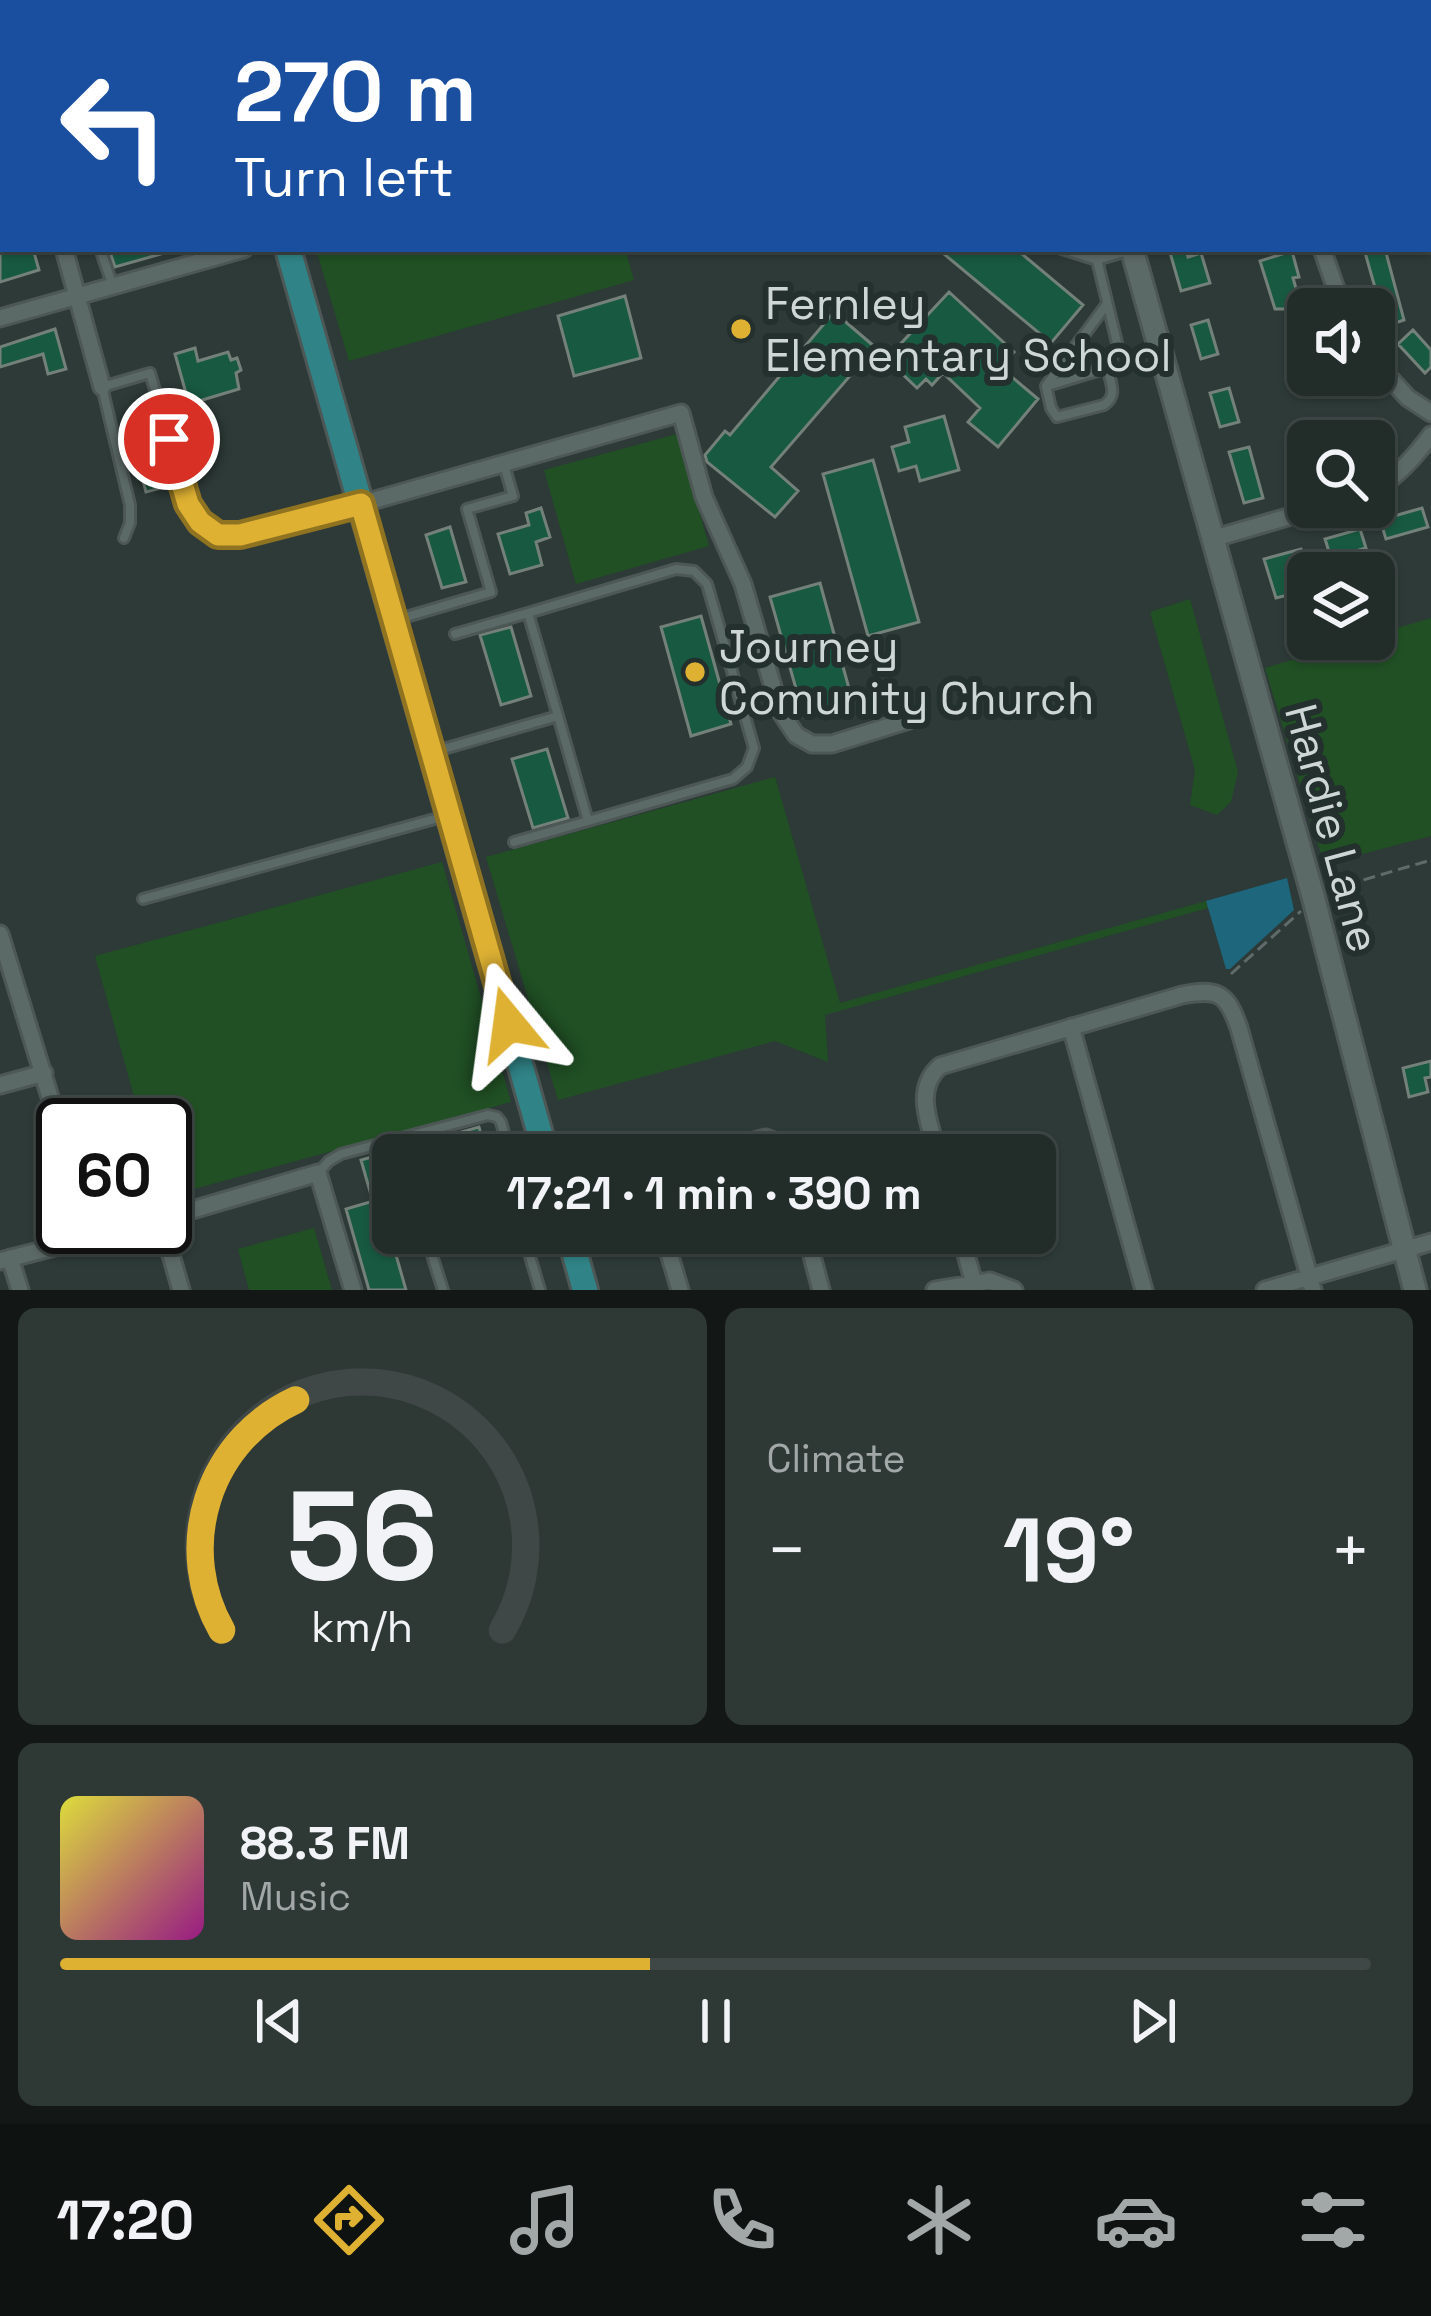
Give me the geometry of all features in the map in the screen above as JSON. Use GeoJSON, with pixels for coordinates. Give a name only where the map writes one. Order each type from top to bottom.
{"type":"FeatureCollection","features":[{"type":"Feature","properties":{"kind":"main road"},"geometry":{"type":"LineString","coordinates":[[289,252],[540,1134]]}},
{"type":"Feature","properties":{"kind":"main road"},"geometry":{"type":"LineString","coordinates":[[574,1254],[585,1290]]}},
{"type":"Feature","properties":{"kind":"street"},"geometry":{"type":"LineString","coordinates":[[65,252],[102,387]]}},
{"type":"Feature","properties":{"kind":"street","name":"Hardie Lane"},"geometry":{"type":"LineString","coordinates":[[1133,252],[1415,1290]]}},
{"type":"Feature","properties":{"kind":"street"},"geometry":{"type":"LineString","coordinates":[[1323,252],[1335,288]]}},
{"type":"Feature","properties":{"kind":"street"},"geometry":{"type":"LineString","coordinates":[[0,318],[214,253]]}},
{"type":"Feature","properties":{"kind":"street"},"geometry":{"type":"LineString","coordinates":[[1395,384],[1431,413]]}},
{"type":"Feature","properties":{"kind":"street"},"geometry":{"type":"LineString","coordinates":[[361,504],[681,413],[704,497],[743,584],[780,711],[796,735],[812,744],[832,744],[909,720]]}},
{"type":"Feature","properties":{"kind":"street"},"geometry":{"type":"LineString","coordinates":[[1395,477],[1431,435]]}},
{"type":"Feature","properties":{"kind":"street"},"geometry":{"type":"LineString","coordinates":[[1212,539],[1287,517]]}},
{"type":"Feature","properties":{"kind":"street"},"geometry":{"type":"LineString","coordinates":[[1,934],[52,1098]]}},
{"type":"Feature","properties":{"kind":"street"},"geometry":{"type":"LineString","coordinates":[[933,1134],[925,1086],[940,1066],[1182,995],[1219,993],[1239,1028],[1311,1284]]}},
{"type":"Feature","properties":{"kind":"street"},"geometry":{"type":"LineString","coordinates":[[1070,1027],[1144,1290]]}},
{"type":"Feature","properties":{"kind":"street"},"geometry":{"type":"LineString","coordinates":[[0,1085],[44,1073]]}},
{"type":"Feature","properties":{"kind":"street"},"geometry":{"type":"LineString","coordinates":[[192,1210],[319,1173],[352,1290]]}},
{"type":"Feature","properties":{"kind":"street"},"geometry":{"type":"LineString","coordinates":[[1265,1290],[1311,1284],[1431,1242]]}},
{"type":"Feature","properties":{"kind":"street"},"geometry":{"type":"LineString","coordinates":[[20,1290],[5,1260],[36,1252]]}},
{"type":"Feature","properties":{"kind":"street"},"geometry":{"type":"LineString","coordinates":[[171,1254],[181,1290]]}},
{"type":"Feature","properties":{"kind":"street"},"geometry":{"type":"LineString","coordinates":[[669,1254],[680,1290]]}},
{"type":"Feature","properties":{"kind":"street"},"geometry":{"type":"LineString","coordinates":[[812,1254],[821,1290]]}},
{"type":"Feature","properties":{"kind":"street"},"geometry":{"type":"LineString","coordinates":[[966,1254],[974,1286]]}},
{"type":"Feature","properties":{"kind":"street"},"geometry":{"type":"LineString","coordinates":[[935,1290],[990,1281],[1014,1290]]}},
{"type":"Feature","properties":{"kind":"lane"},"geometry":{"type":"LineString","coordinates":[[101,252],[113,286]]}},
{"type":"Feature","properties":{"kind":"lane"},"geometry":{"type":"LineString","coordinates":[[1072,252],[1097,260],[1122,252]]}},
{"type":"Feature","properties":{"kind":"lane"},"geometry":{"type":"LineString","coordinates":[[1095,252],[1118,347],[1107,368],[1113,398],[1104,406],[1058,417],[1051,409],[1046,386],[1107,304]]}},
{"type":"Feature","properties":{"kind":"lane"},"geometry":{"type":"LineString","coordinates":[[1046,386],[1107,368]]}},
{"type":"Feature","properties":{"kind":"lane"},"geometry":{"type":"LineString","coordinates":[[124,538],[130,506],[102,387],[150,374],[188,504],[200,522],[218,535],[240,535],[361,504]]}},
{"type":"Feature","properties":{"kind":"lane"},"geometry":{"type":"LineString","coordinates":[[394,620],[491,592],[467,509],[513,496],[504,464]]}},
{"type":"Feature","properties":{"kind":"lane"},"geometry":{"type":"LineString","coordinates":[[455,634],[676,569],[694,572],[706,584],[754,748],[747,767],[733,779],[514,842]]}},
{"type":"Feature","properties":{"kind":"lane"},"geometry":{"type":"LineString","coordinates":[[528,613],[588,820]]}},
{"type":"Feature","properties":{"kind":"lane"},"geometry":{"type":"LineString","coordinates":[[432,753],[558,716]]}},
{"type":"Feature","properties":{"kind":"lane"},"geometry":{"type":"LineString","coordinates":[[143,898],[449,814]]}},
{"type":"Feature","properties":{"kind":"lane"},"geometry":{"type":"LineString","coordinates":[[416,1134],[488,1115],[497,1118],[504,1134]]}},
{"type":"Feature","properties":{"kind":"lane"},"geometry":{"type":"LineString","coordinates":[[319,1173],[341,1154],[372,1146]]}},
{"type":"Feature","properties":{"kind":"lane"},"geometry":{"type":"LineString","coordinates":[[432,1254],[443,1290]]}},
{"type":"Feature","properties":{"kind":"lane"},"geometry":{"type":"LineString","coordinates":[[529,1254],[540,1290]]}},
{"type":"Feature","properties":{"kind":"path"},"geometry":{"type":"LineString","coordinates":[[1231,974],[1308,903],[1431,860]]}},
{"type":"Feature","properties":{"kind":"green space"},"geometry":{"type":"Polygon","coordinates":[[[317,252],[626,252],[634,280],[349,361],[317,252]]]}},
{"type":"Feature","properties":{"kind":"green space"},"geometry":{"type":"Polygon","coordinates":[[[677,434],[709,546],[576,584],[544,470],[677,434]]]}},
{"type":"Feature","properties":{"kind":"green space"},"geometry":{"type":"Polygon","coordinates":[[[1190,599],[1238,772],[1231,802],[1217,815],[1190,805],[1195,770],[1150,612],[1190,599]]]}},
{"type":"Feature","properties":{"kind":"green space"},"geometry":{"type":"Polygon","coordinates":[[[1431,618],[1431,836],[1324,864],[1265,668],[1292,660],[1395,660],[1395,629],[1431,618]]]}},
{"type":"Feature","properties":{"kind":"green space"},"geometry":{"type":"Polygon","coordinates":[[[775,777],[840,1003],[1206,901],[1208,908],[825,1015],[828,1062],[775,1041],[558,1100],[486,857],[775,777]]]}},
{"type":"Feature","properties":{"kind":"green space"},"geometry":{"type":"Polygon","coordinates":[[[442,862],[511,1102],[394,1134],[372,1134],[372,1140],[192,1190],[192,1098],[134,1098],[95,956],[442,862]]]}},
{"type":"Feature","properties":{"kind":"green space"},"geometry":{"type":"Polygon","coordinates":[[[314,1228],[332,1290],[249,1290],[238,1249],[314,1228]]]}},
{"type":"Feature","properties":{"kind":"water"},"geometry":{"type":"Polygon","coordinates":[[[1287,878],[1294,910],[1226,969],[1206,901],[1287,878]]]}},
{"type":"Feature","properties":{"kind":"building"},"geometry":{"type":"Polygon","coordinates":[[[0,252],[34,252],[39,270],[0,282],[0,252]]]}},
{"type":"Feature","properties":{"kind":"building"},"geometry":{"type":"Polygon","coordinates":[[[110,252],[168,252],[115,267],[110,252]]]}},
{"type":"Feature","properties":{"kind":"building"},"geometry":{"type":"Polygon","coordinates":[[[942,252],[1020,252],[1083,305],[1051,343],[942,252]]]}},
{"type":"Feature","properties":{"kind":"building"},"geometry":{"type":"Polygon","coordinates":[[[1170,252],[1187,252],[1188,257],[1201,253],[1210,283],[1181,291],[1170,252]]]}},
{"type":"Feature","properties":{"kind":"building"},"geometry":{"type":"Polygon","coordinates":[[[1292,252],[1299,277],[1293,278],[1296,288],[1287,288],[1287,309],[1275,309],[1260,261],[1292,252]]]}},
{"type":"Feature","properties":{"kind":"building"},"geometry":{"type":"Polygon","coordinates":[[[1365,252],[1386,252],[1404,320],[1395,323],[1395,288],[1375,288],[1365,252]]]}},
{"type":"Feature","properties":{"kind":"building"},"geometry":{"type":"Polygon","coordinates":[[[949,292],[1014,352],[1000,367],[1038,399],[998,447],[968,422],[980,408],[943,373],[932,385],[926,379],[917,388],[895,367],[902,360],[893,352],[949,292]]]}},
{"type":"Feature","properties":{"kind":"building"},"geometry":{"type":"Polygon","coordinates":[[[625,296],[641,358],[574,376],[558,316],[625,296]]]}},
{"type":"Feature","properties":{"kind":"building"},"geometry":{"type":"Polygon","coordinates":[[[834,312],[875,347],[771,467],[798,491],[775,517],[707,462],[705,455],[725,431],[730,435],[834,312]]]}},
{"type":"Feature","properties":{"kind":"building"},"geometry":{"type":"Polygon","coordinates":[[[1208,320],[1218,354],[1201,359],[1191,325],[1208,320]]]}},
{"type":"Feature","properties":{"kind":"building"},"geometry":{"type":"Polygon","coordinates":[[[55,329],[66,369],[48,374],[43,354],[0,367],[0,347],[55,329]]]}},
{"type":"Feature","properties":{"kind":"building"},"geometry":{"type":"Polygon","coordinates":[[[1413,330],[1431,350],[1431,367],[1425,373],[1398,344],[1413,330]]]}},
{"type":"Feature","properties":{"kind":"building"},"geometry":{"type":"Polygon","coordinates":[[[195,348],[198,361],[228,352],[231,360],[237,358],[239,389],[189,404],[175,354],[195,348]]]}},
{"type":"Feature","properties":{"kind":"building"},"geometry":{"type":"Polygon","coordinates":[[[1229,388],[1239,422],[1220,427],[1210,393],[1229,388]]]}},
{"type":"Feature","properties":{"kind":"building"},"geometry":{"type":"Polygon","coordinates":[[[944,416],[959,470],[920,481],[916,466],[899,471],[892,447],[909,442],[905,427],[944,416]]]}},
{"type":"Feature","properties":{"kind":"building"},"geometry":{"type":"Polygon","coordinates":[[[144,417],[165,487],[146,492],[127,423],[144,417]]]}},
{"type":"Feature","properties":{"kind":"building"},"geometry":{"type":"Polygon","coordinates":[[[1249,447],[1263,498],[1244,503],[1229,452],[1249,447]]]}},
{"type":"Feature","properties":{"kind":"building"},"geometry":{"type":"Polygon","coordinates":[[[873,460],[919,622],[868,636],[823,474],[873,460]]]}},
{"type":"Feature","properties":{"kind":"building"},"geometry":{"type":"Polygon","coordinates":[[[541,508],[550,537],[536,542],[542,565],[510,574],[498,534],[529,525],[526,513],[541,508]]]}},
{"type":"Feature","properties":{"kind":"building"},"geometry":{"type":"Polygon","coordinates":[[[1422,508],[1428,527],[1386,539],[1383,528],[1395,528],[1395,516],[1422,508]]]}},
{"type":"Feature","properties":{"kind":"building"},"geometry":{"type":"Polygon","coordinates":[[[450,527],[466,582],[442,588],[426,535],[450,527]]]}},
{"type":"Feature","properties":{"kind":"building"},"geometry":{"type":"Polygon","coordinates":[[[1360,529],[1366,548],[1329,552],[1325,539],[1360,529]]]}},
{"type":"Feature","properties":{"kind":"building"},"geometry":{"type":"Polygon","coordinates":[[[1287,553],[1287,595],[1276,598],[1264,559],[1287,553]]]}},
{"type":"Feature","properties":{"kind":"building"},"geometry":{"type":"Polygon","coordinates":[[[820,583],[853,703],[804,717],[770,597],[820,583]]]}},
{"type":"Feature","properties":{"kind":"building","name":"Journey Comunity Church"},"geometry":{"type":"Polygon","coordinates":[[[701,616],[731,724],[691,736],[661,627],[701,616]]]}},
{"type":"Feature","properties":{"kind":"building"},"geometry":{"type":"Polygon","coordinates":[[[511,627],[531,696],[501,705],[480,635],[511,627]]]}},
{"type":"Feature","properties":{"kind":"building"},"geometry":{"type":"Polygon","coordinates":[[[547,749],[568,818],[533,828],[512,759],[547,749]]]}},
{"type":"Feature","properties":{"kind":"building"},"geometry":{"type":"Polygon","coordinates":[[[1431,1061],[1431,1077],[1425,1078],[1428,1092],[1409,1097],[1403,1068],[1431,1061]]]}},
{"type":"Feature","properties":{"kind":"building"},"geometry":{"type":"Polygon","coordinates":[[[479,1127],[481,1134],[454,1134],[479,1127]]]}},
{"type":"Feature","properties":{"kind":"building"},"geometry":{"type":"Polygon","coordinates":[[[372,1157],[372,1195],[371,1195],[361,1160],[372,1157]]]}},
{"type":"Feature","properties":{"kind":"building"},"geometry":{"type":"Polygon","coordinates":[[[372,1201],[372,1254],[396,1254],[406,1290],[369,1290],[346,1209],[372,1201]]]}},
{"type":"Feature","properties":{"kind":"place","name":"Fernley Elementary School"},"geometry":{"type":"Point","coordinates":[741,329]}},
{"type":"Feature","properties":{"kind":"place","name":"Journey Comunity Church"},"geometry":{"type":"Point","coordinates":[695,672]}},
{"type":"Feature","properties":{"kind":"route"},"geometry":{"type":"LineString","coordinates":[[169,439],[188,504],[200,522],[218,535],[240,535],[361,504],[509,1024]]}}]}
